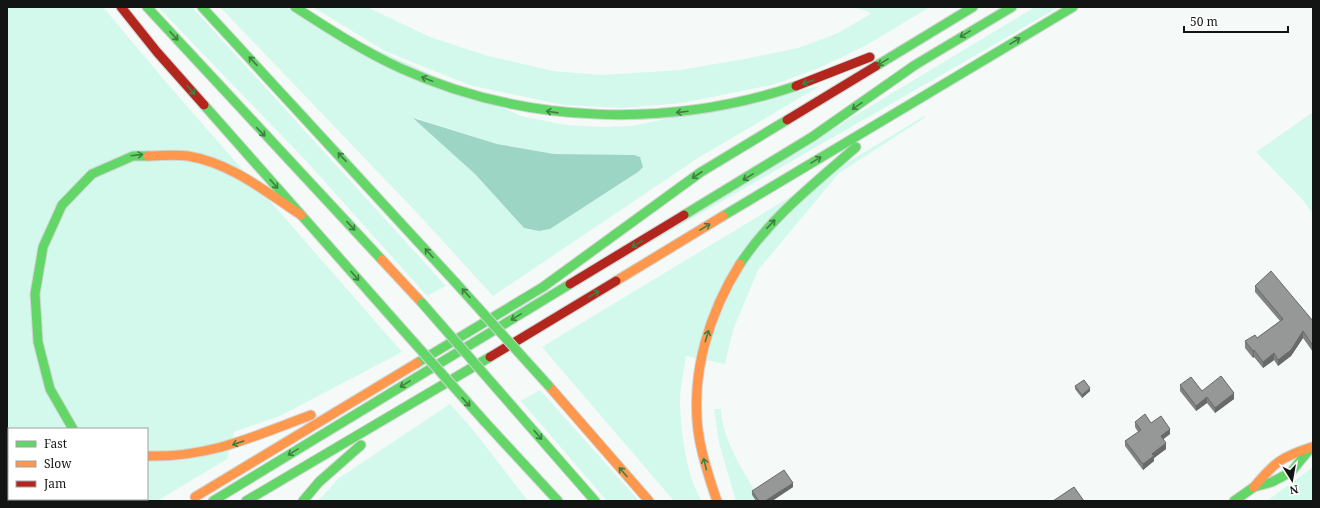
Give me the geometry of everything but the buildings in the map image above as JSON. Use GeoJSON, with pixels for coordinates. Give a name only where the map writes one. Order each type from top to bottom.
{"type":"FeatureCollection","features":[{"type":"Feature","properties":{"kind":"main road"},"geometry":{"type":"LineString","coordinates":[[121,7],[157,52],[394,320],[558,501]]}},
{"type":"Feature","properties":{"kind":"main road"},"geometry":{"type":"LineString","coordinates":[[147,7],[237,106],[422,303],[595,501]]}},
{"type":"Feature","properties":{"kind":"main road"},"geometry":{"type":"LineString","coordinates":[[202,7],[342,157],[548,385],[649,501]]}},
{"type":"Feature","properties":{"kind":"main road"},"geometry":{"type":"LineString","coordinates":[[295,7],[360,48],[434,82],[460,91],[512,104],[551,112],[597,116],[684,112],[753,99],[815,79],[940,27]]}},
{"type":"Feature","properties":{"kind":"main road"},"geometry":{"type":"LineString","coordinates":[[191,499],[543,287],[701,172],[973,7]]}},
{"type":"Feature","properties":{"kind":"main road"},"geometry":{"type":"LineString","coordinates":[[213,501],[812,137],[915,65],[1012,7]]}},
{"type":"Feature","properties":{"kind":"main road"},"geometry":{"type":"LineString","coordinates":[[246,501],[403,410],[896,112],[1073,7]]}},
{"type":"Feature","properties":{"kind":"main road"},"geometry":{"type":"LineString","coordinates":[[717,501],[702,449],[698,428],[697,392],[706,340],[722,295],[740,263],[764,232],[795,200],[896,112]]}},
{"type":"Feature","properties":{"kind":"main road"},"geometry":{"type":"LineString","coordinates":[[69,184],[88,171],[117,159],[158,153],[188,156],[230,168],[302,215]]}},
{"type":"Feature","properties":{"kind":"main road"},"geometry":{"type":"LineString","coordinates":[[148,456],[184,456],[224,448],[356,399]]}},
{"type":"Feature","properties":{"kind":"main road"},"geometry":{"type":"LineString","coordinates":[[50,409],[72,428]]}},
{"type":"Feature","properties":{"kind":"main road"},"geometry":{"type":"LineString","coordinates":[[303,501],[332,469],[403,410]]}},
{"type":"Feature","properties":{"kind":"main road"},"geometry":{"type":"LineString","coordinates":[[1254,487],[1272,482],[1291,472],[1312,448]]}},
{"type":"Feature","properties":{"kind":"main road"},"geometry":{"type":"LineString","coordinates":[[1234,501],[1254,487],[1273,464],[1293,453],[1312,448]]}},
{"type":"Feature","properties":{"kind":"main road"},"geometry":{"type":"LineString","coordinates":[[544,487],[551,501]]}},
{"type":"Feature","properties":{"kind":"shaded area"},"geometry":{"type":"Polygon","coordinates":[[[7,7],[103,7],[165,81],[402,352],[280,416],[234,432],[227,459],[157,501],[7,501],[7,7]]]}},
{"type":"Feature","properties":{"kind":"shaded area"},"geometry":{"type":"Polygon","coordinates":[[[158,7],[192,7],[446,286],[427,296],[308,163],[158,7]]]}},
{"type":"Feature","properties":{"kind":"shaded area"},"geometry":{"type":"Polygon","coordinates":[[[220,7],[285,7],[521,116],[566,125],[602,127],[632,126],[820,86],[698,158],[493,296],[419,215],[220,7]],[[415,118],[475,174],[524,228],[539,231],[550,229],[638,172],[634,156],[554,154],[497,144],[415,118]]]}},
{"type":"Feature","properties":{"kind":"shaded area"},"geometry":{"type":"Polygon","coordinates":[[[313,7],[367,7],[430,37],[488,56],[553,71],[601,75],[681,70],[798,48],[838,33],[871,14],[867,11],[853,7],[930,7],[865,46],[819,68],[772,85],[682,103],[623,108],[564,105],[469,85],[385,51],[313,7]]]}},
{"type":"Feature","properties":{"kind":"shaded area"},"geometry":{"type":"Polygon","coordinates":[[[1035,7],[1059,7],[516,320],[1035,7]]]}},
{"type":"Feature","properties":{"kind":"shaded area"},"geometry":{"type":"Polygon","coordinates":[[[1313,112],[1313,214],[1302,199],[1256,152],[1313,112]]]}},
{"type":"Feature","properties":{"kind":"shaded area"},"geometry":{"type":"Polygon","coordinates":[[[926,115],[923,119],[839,173],[758,270],[733,330],[725,364],[686,356],[680,396],[682,427],[688,467],[702,501],[674,501],[542,347],[926,115]]]}},
{"type":"Feature","properties":{"kind":"shaded area"},"geometry":{"type":"Polygon","coordinates":[[[413,118],[497,144],[554,154],[634,155],[640,157],[643,167],[638,172],[550,229],[539,231],[524,228],[475,174],[413,118]]]}},
{"type":"Feature","properties":{"kind":"shaded area"},"geometry":{"type":"Polygon","coordinates":[[[540,390],[639,501],[607,501],[521,401],[540,390]]]}},
{"type":"Feature","properties":{"kind":"shaded area"},"geometry":{"type":"Polygon","coordinates":[[[450,404],[474,431],[528,501],[318,501],[339,478],[450,404]]]}},
{"type":"Feature","properties":{"kind":"shaded area"},"geometry":{"type":"Polygon","coordinates":[[[714,409],[721,409],[725,432],[730,445],[742,469],[762,501],[736,501],[719,443],[714,409]]]}},
{"type":"Feature","properties":{"kind":"shaded area"},"geometry":{"type":"Polygon","coordinates":[[[1313,467],[1313,501],[1267,501],[1313,467]]]}},
{"type":"Feature","properties":{"kind":"traffic: fast"},"geometry":{"type":"LineString","coordinates":[[147,7],[382,260]]}},
{"type":"Feature","properties":{"kind":"traffic: fast"},"geometry":{"type":"LineString","coordinates":[[202,7],[455,282]]}},
{"type":"Feature","properties":{"kind":"traffic: fast"},"geometry":{"type":"LineString","coordinates":[[295,7],[359,47],[400,68],[447,87],[496,100],[546,110],[596,114],[647,114],[697,109],[747,100],[796,86]]}},
{"type":"Feature","properties":{"kind":"traffic: fast"},"geometry":{"type":"LineString","coordinates":[[876,66],[973,7]]}},
{"type":"Feature","properties":{"kind":"traffic: fast"},"geometry":{"type":"LineString","coordinates":[[684,215],[812,137],[915,65],[1012,7]]}},
{"type":"Feature","properties":{"kind":"traffic: fast"},"geometry":{"type":"LineString","coordinates":[[723,216],[1073,7]]}},
{"type":"Feature","properties":{"kind":"traffic: fast"},"geometry":{"type":"LineString","coordinates":[[204,105],[394,320]]}},
{"type":"Feature","properties":{"kind":"traffic: fast"},"geometry":{"type":"LineString","coordinates":[[417,363],[543,287],[701,172],[787,120]]}},
{"type":"Feature","properties":{"kind":"traffic: fast"},"geometry":{"type":"LineString","coordinates":[[740,264],[752,247],[779,216],[856,147]]}},
{"type":"Feature","properties":{"kind":"traffic: fast"},"geometry":{"type":"LineString","coordinates":[[72,428],[50,389],[38,342],[35,294],[43,247],[62,205],[92,174],[133,156],[148,156]]}},
{"type":"Feature","properties":{"kind":"traffic: fast"},"geometry":{"type":"LineString","coordinates":[[455,282],[548,385]]}},
{"type":"Feature","properties":{"kind":"traffic: fast"},"geometry":{"type":"LineString","coordinates":[[213,501],[570,284]]}},
{"type":"Feature","properties":{"kind":"traffic: fast"},"geometry":{"type":"LineString","coordinates":[[422,303],[512,406]]}},
{"type":"Feature","properties":{"kind":"traffic: fast"},"geometry":{"type":"LineString","coordinates":[[394,320],[485,422]]}},
{"type":"Feature","properties":{"kind":"traffic: fast"},"geometry":{"type":"LineString","coordinates":[[246,501],[490,357]]}},
{"type":"Feature","properties":{"kind":"traffic: fast"},"geometry":{"type":"LineString","coordinates":[[512,406],[595,501]]}},
{"type":"Feature","properties":{"kind":"traffic: fast"},"geometry":{"type":"LineString","coordinates":[[485,422],[558,501]]}},
{"type":"Feature","properties":{"kind":"traffic: fast"},"geometry":{"type":"LineString","coordinates":[[303,501],[319,482],[361,445]]}},
{"type":"Feature","properties":{"kind":"traffic: fast"},"geometry":{"type":"LineString","coordinates":[[1234,501],[1254,487],[1272,482],[1291,472],[1310,449]]}},
{"type":"Feature","properties":{"kind":"traffic: slow"},"geometry":{"type":"LineString","coordinates":[[148,156],[188,156],[219,165],[248,180],[301,215]]}},
{"type":"Feature","properties":{"kind":"traffic: slow"},"geometry":{"type":"LineString","coordinates":[[616,281],[723,216]]}},
{"type":"Feature","properties":{"kind":"traffic: slow"},"geometry":{"type":"LineString","coordinates":[[382,260],[422,303]]}},
{"type":"Feature","properties":{"kind":"traffic: slow"},"geometry":{"type":"LineString","coordinates":[[717,501],[699,439],[697,387],[700,365],[711,323],[719,303],[740,264]]}},
{"type":"Feature","properties":{"kind":"traffic: slow"},"geometry":{"type":"LineString","coordinates":[[195,497],[417,363]]}},
{"type":"Feature","properties":{"kind":"traffic: slow"},"geometry":{"type":"LineString","coordinates":[[548,385],[649,501]]}},
{"type":"Feature","properties":{"kind":"traffic: slow"},"geometry":{"type":"LineString","coordinates":[[148,456],[170,456],[191,453],[231,444],[311,415]]}},
{"type":"Feature","properties":{"kind":"traffic: slow"},"geometry":{"type":"LineString","coordinates":[[1254,487],[1279,461],[1312,447]]}},
{"type":"Feature","properties":{"kind":"traffic: jam"},"geometry":{"type":"LineString","coordinates":[[121,7],[157,52],[204,105]]}},
{"type":"Feature","properties":{"kind":"traffic: jam"},"geometry":{"type":"LineString","coordinates":[[796,86],[870,57]]}},
{"type":"Feature","properties":{"kind":"traffic: jam"},"geometry":{"type":"LineString","coordinates":[[787,120],[876,66]]}},
{"type":"Feature","properties":{"kind":"traffic: jam"},"geometry":{"type":"LineString","coordinates":[[570,284],[684,215]]}},
{"type":"Feature","properties":{"kind":"traffic: jam"},"geometry":{"type":"LineString","coordinates":[[490,357],[616,281]]}}]}
